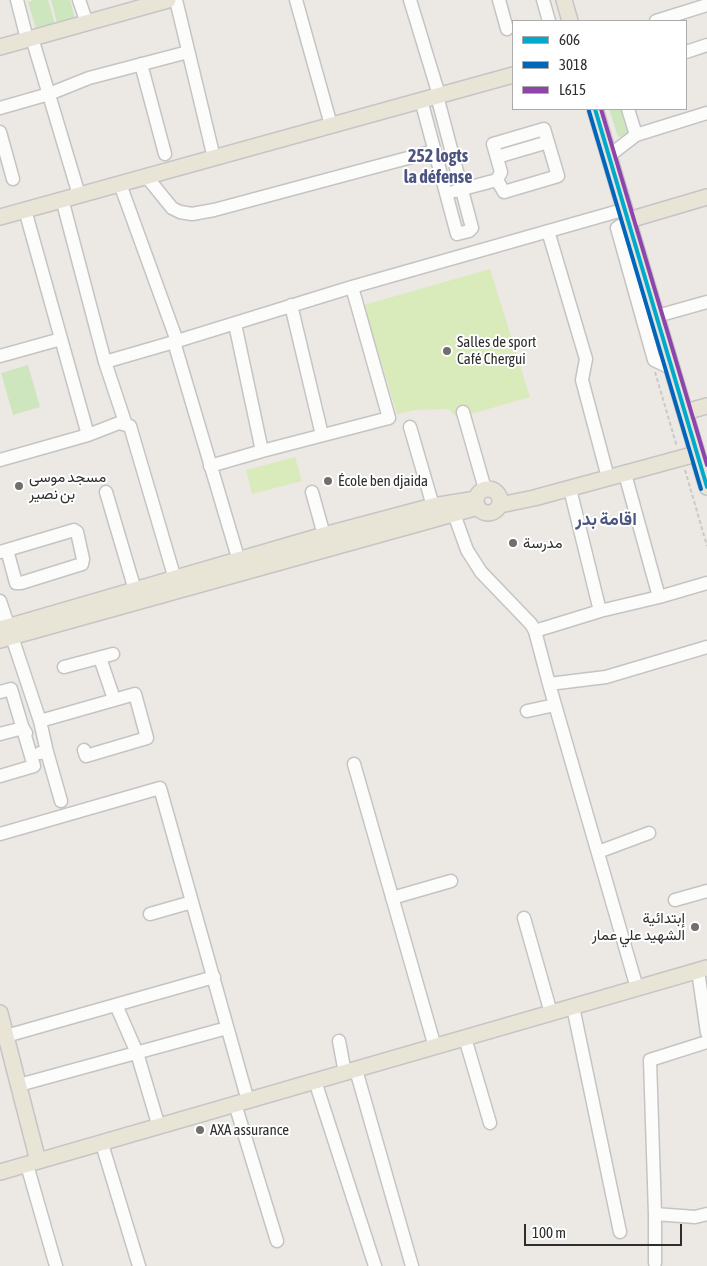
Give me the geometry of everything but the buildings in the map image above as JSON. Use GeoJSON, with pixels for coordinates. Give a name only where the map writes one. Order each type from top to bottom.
{"type":"FeatureCollection","features":[{"type":"Feature","properties":{"kind":"main road"},"geometry":{"type":"LineString","coordinates":[[0,47],[168,0]]}},
{"type":"Feature","properties":{"kind":"main road"},"geometry":{"type":"LineString","coordinates":[[564,0],[570,20]]}},
{"type":"Feature","properties":{"kind":"main road"},"geometry":{"type":"LineString","coordinates":[[0,216],[512,75]]}},
{"type":"Feature","properties":{"kind":"main road"},"geometry":{"type":"LineString","coordinates":[[595,110],[707,487]]}},
{"type":"Feature","properties":{"kind":"main road"},"geometry":{"type":"LineString","coordinates":[[627,214],[707,197]]}},
{"type":"Feature","properties":{"kind":"main road"},"geometry":{"type":"LineString","coordinates":[[685,412],[707,406]]}},
{"type":"Feature","properties":{"kind":"main road"},"geometry":{"type":"LineString","coordinates":[[479,499],[484,512],[492,513],[500,501],[532,491],[606,470],[695,450]]}},
{"type":"Feature","properties":{"kind":"main road"},"geometry":{"type":"LineString","coordinates":[[500,501],[534,498],[570,489],[625,474],[680,454]]}},
{"type":"Feature","properties":{"kind":"main road"},"geometry":{"type":"LineString","coordinates":[[5,633],[454,514],[492,489],[500,501]]}},
{"type":"Feature","properties":{"kind":"main road"},"geometry":{"type":"LineString","coordinates":[[5,633],[135,590],[324,535],[433,506],[479,499]]}},
{"type":"Feature","properties":{"kind":"main road"},"geometry":{"type":"LineString","coordinates":[[0,1172],[702,969]]}},
{"type":"Feature","properties":{"kind":"main road"},"geometry":{"type":"LineString","coordinates":[[0,1013],[19,1086],[32,1163]]}},
{"type":"Feature","properties":{"kind":"street"},"geometry":{"type":"LineString","coordinates":[[16,0],[49,94],[79,195]]}},
{"type":"Feature","properties":{"kind":"street"},"geometry":{"type":"LineString","coordinates":[[79,0],[87,23]]}},
{"type":"Feature","properties":{"kind":"street"},"geometry":{"type":"LineString","coordinates":[[176,0],[214,158]]}},
{"type":"Feature","properties":{"kind":"street"},"geometry":{"type":"LineString","coordinates":[[296,0],[331,125]]}},
{"type":"Feature","properties":{"kind":"street"},"geometry":{"type":"LineString","coordinates":[[410,0],[438,96],[472,228],[469,231],[457,234],[421,100]]}},
{"type":"Feature","properties":{"kind":"street"},"geometry":{"type":"LineString","coordinates":[[499,0],[507,29]]}},
{"type":"Feature","properties":{"kind":"street"},"geometry":{"type":"LineString","coordinates":[[543,0],[549,20]]}},
{"type":"Feature","properties":{"kind":"street"},"geometry":{"type":"LineString","coordinates":[[659,20],[707,5]]}},
{"type":"Feature","properties":{"kind":"street"},"geometry":{"type":"LineString","coordinates":[[687,52],[707,45]]}},
{"type":"Feature","properties":{"kind":"street"},"geometry":{"type":"LineString","coordinates":[[0,108],[49,94],[90,78],[188,52]]}},
{"type":"Feature","properties":{"kind":"street"},"geometry":{"type":"LineString","coordinates":[[141,64],[165,154]]}},
{"type":"Feature","properties":{"kind":"street"},"geometry":{"type":"LineString","coordinates":[[628,110],[636,135]]}},
{"type":"Feature","properties":{"kind":"street"},"geometry":{"type":"LineString","coordinates":[[610,155],[636,135],[707,114]]}},
{"type":"Feature","properties":{"kind":"street"},"geometry":{"type":"LineString","coordinates":[[0,132],[13,179]]}},
{"type":"Feature","properties":{"kind":"street"},"geometry":{"type":"LineString","coordinates":[[446,194],[497,180],[501,172],[497,158],[548,142],[558,176],[504,192],[497,180]]}},
{"type":"Feature","properties":{"kind":"street"},"geometry":{"type":"LineString","coordinates":[[146,176],[172,208],[180,212],[192,214],[214,210],[434,151]]}},
{"type":"Feature","properties":{"kind":"street"},"geometry":{"type":"LineString","coordinates":[[120,184],[176,342],[210,466],[239,560]]}},
{"type":"Feature","properties":{"kind":"street"},"geometry":{"type":"LineString","coordinates":[[62,200],[105,362],[126,425]]}},
{"type":"Feature","properties":{"kind":"street"},"geometry":{"type":"LineString","coordinates":[[25,210],[88,435]]}},
{"type":"Feature","properties":{"kind":"street"},"geometry":{"type":"LineString","coordinates":[[105,362],[235,324],[291,305],[548,230],[627,214]]}},
{"type":"Feature","properties":{"kind":"street"},"geometry":{"type":"LineString","coordinates":[[627,214],[617,228],[654,360],[672,369]]}},
{"type":"Feature","properties":{"kind":"street"},"geometry":{"type":"LineString","coordinates":[[548,230],[586,359],[582,380],[606,470]]}},
{"type":"Feature","properties":{"kind":"street"},"geometry":{"type":"LineString","coordinates":[[210,466],[389,418],[352,287]]}},
{"type":"Feature","properties":{"kind":"street"},"geometry":{"type":"LineString","coordinates":[[657,316],[707,302]]}},
{"type":"Feature","properties":{"kind":"street"},"geometry":{"type":"LineString","coordinates":[[291,305],[322,436]]}},
{"type":"Feature","properties":{"kind":"street"},"geometry":{"type":"LineString","coordinates":[[235,324],[262,451]]}},
{"type":"Feature","properties":{"kind":"street"},"geometry":{"type":"LineString","coordinates":[[0,356],[61,339]]}},
{"type":"Feature","properties":{"kind":"street"},"geometry":{"type":"LineString","coordinates":[[463,412],[479,499]]}},
{"type":"Feature","properties":{"kind":"street"},"geometry":{"type":"LineString","coordinates":[[0,460],[88,435],[119,423],[130,426],[175,578]]}},
{"type":"Feature","properties":{"kind":"street"},"geometry":{"type":"LineString","coordinates":[[410,427],[433,506]]}},
{"type":"Feature","properties":{"kind":"street"},"geometry":{"type":"LineString","coordinates":[[625,474],[659,597]]}},
{"type":"Feature","properties":{"kind":"street"},"geometry":{"type":"LineString","coordinates":[[570,489],[600,611]]}},
{"type":"Feature","properties":{"kind":"street"},"geometry":{"type":"LineString","coordinates":[[106,492],[135,590]]}},
{"type":"Feature","properties":{"kind":"street"},"geometry":{"type":"LineString","coordinates":[[312,492],[324,535]]}},
{"type":"Feature","properties":{"kind":"street"},"geometry":{"type":"LineString","coordinates":[[454,514],[467,550],[481,572],[535,630],[637,988]]}},
{"type":"Feature","properties":{"kind":"street"},"geometry":{"type":"LineString","coordinates":[[74,530],[83,559],[82,564],[16,583],[3,550],[74,530]]}},
{"type":"Feature","properties":{"kind":"street"},"geometry":{"type":"LineString","coordinates":[[535,630],[707,583]]}},
{"type":"Feature","properties":{"kind":"street"},"geometry":{"type":"LineString","coordinates":[[0,601],[5,633],[40,721],[61,801]]}},
{"type":"Feature","properties":{"kind":"street"},"geometry":{"type":"LineString","coordinates":[[549,684],[606,676],[707,647]]}},
{"type":"Feature","properties":{"kind":"street"},"geometry":{"type":"LineString","coordinates":[[64,667],[114,654]]}},
{"type":"Feature","properties":{"kind":"street"},"geometry":{"type":"LineString","coordinates":[[100,658],[114,699]]}},
{"type":"Feature","properties":{"kind":"street"},"geometry":{"type":"LineString","coordinates":[[0,692],[11,689],[34,766],[0,776]]}},
{"type":"Feature","properties":{"kind":"street"},"geometry":{"type":"LineString","coordinates":[[40,721],[135,694],[147,738],[86,756],[84,750]]}},
{"type":"Feature","properties":{"kind":"street"},"geometry":{"type":"LineString","coordinates":[[527,711],[555,705]]}},
{"type":"Feature","properties":{"kind":"street"},"geometry":{"type":"LineString","coordinates":[[22,728],[39,753],[47,752]]}},
{"type":"Feature","properties":{"kind":"street"},"geometry":{"type":"LineString","coordinates":[[0,734],[22,728]]}},
{"type":"Feature","properties":{"kind":"street"},"geometry":{"type":"LineString","coordinates":[[354,764],[435,1047]]}},
{"type":"Feature","properties":{"kind":"street"},"geometry":{"type":"LineString","coordinates":[[0,834],[160,788],[214,977],[227,1028],[242,1102],[277,1242]]}},
{"type":"Feature","properties":{"kind":"street"},"geometry":{"type":"LineString","coordinates":[[598,852],[649,833]]}},
{"type":"Feature","properties":{"kind":"street"},"geometry":{"type":"LineString","coordinates":[[392,898],[451,881]]}},
{"type":"Feature","properties":{"kind":"street"},"geometry":{"type":"LineString","coordinates":[[675,900],[707,890]]}},
{"type":"Feature","properties":{"kind":"street"},"geometry":{"type":"LineString","coordinates":[[150,914],[192,902]]}},
{"type":"Feature","properties":{"kind":"street"},"geometry":{"type":"LineString","coordinates":[[524,918],[551,1013]]}},
{"type":"Feature","properties":{"kind":"street"},"geometry":{"type":"LineString","coordinates":[[702,969],[707,1033]]}},
{"type":"Feature","properties":{"kind":"street"},"geometry":{"type":"LineString","coordinates":[[4,1033],[116,1005],[214,977]]}},
{"type":"Feature","properties":{"kind":"street"},"geometry":{"type":"LineString","coordinates":[[116,1005],[137,1053],[159,1127]]}},
{"type":"Feature","properties":{"kind":"street"},"geometry":{"type":"LineString","coordinates":[[573,1007],[620,1232]]}},
{"type":"Feature","properties":{"kind":"street"},"geometry":{"type":"LineString","coordinates":[[19,1086],[227,1028]]}},
{"type":"Feature","properties":{"kind":"street"},"geometry":{"type":"LineString","coordinates":[[465,1038],[490,1122]]}},
{"type":"Feature","properties":{"kind":"street"},"geometry":{"type":"LineString","coordinates":[[339,1041],[351,1071],[412,1266]]}},
{"type":"Feature","properties":{"kind":"street"},"geometry":{"type":"LineString","coordinates":[[655,1263],[650,1060],[707,1042]]}},
{"type":"Feature","properties":{"kind":"street"},"geometry":{"type":"LineString","coordinates":[[315,1081],[375,1266]]}},
{"type":"Feature","properties":{"kind":"street"},"geometry":{"type":"LineString","coordinates":[[102,1144],[139,1266]]}},
{"type":"Feature","properties":{"kind":"street"},"geometry":{"type":"LineString","coordinates":[[32,1163],[56,1266]]}},
{"type":"Feature","properties":{"kind":"street"},"geometry":{"type":"LineString","coordinates":[[655,1214],[695,1216],[707,1214]]}},
{"type":"Feature","properties":{"kind":"path"},"geometry":{"type":"LineString","coordinates":[[653,365],[707,546]]}},
{"type":"Feature","properties":{"kind":"green space"},"geometry":{"type":"Polygon","coordinates":[[[48,0],[55,24],[36,29],[28,2],[48,0]]]}},
{"type":"Feature","properties":{"kind":"green space"},"geometry":{"type":"Polygon","coordinates":[[[51,0],[70,0],[75,18],[57,23],[51,0]]]}},
{"type":"Feature","properties":{"kind":"green space"},"geometry":{"type":"Polygon","coordinates":[[[609,110],[621,110],[629,134],[618,137],[609,110]]]}},
{"type":"Feature","properties":{"kind":"green space","name":"Salles de sport Café Chergui"},"geometry":{"type":"Polygon","coordinates":[[[490,269],[530,397],[457,418],[449,409],[416,410],[397,414],[364,305],[490,269]]]}},
{"type":"Feature","properties":{"kind":"green space"},"geometry":{"type":"Polygon","coordinates":[[[28,365],[40,407],[13,415],[1,373],[28,365]]]}},
{"type":"Feature","properties":{"kind":"green space"},"geometry":{"type":"Polygon","coordinates":[[[295,457],[302,481],[252,494],[246,470],[295,457]]]}},
{"type":"Feature","properties":{"kind":"transit line","name":"606"},"geometry":{"type":"LineString","coordinates":[[595,110],[707,487]]}},
{"type":"Feature","properties":{"kind":"transit line","name":"L615"},"geometry":{"type":"LineString","coordinates":[[601,110],[707,465]]}},
{"type":"Feature","properties":{"kind":"transit line","name":"3018"},"geometry":{"type":"LineString","coordinates":[[589,111],[701,489]]}},
{"type":"Feature","properties":{"kind":"place","name":"Salles de sport Café Chergui"},"geometry":{"type":"Point","coordinates":[447,351]}},
{"type":"Feature","properties":{"kind":"place","name":"École ben djaida"},"geometry":{"type":"Point","coordinates":[328,481]}},
{"type":"Feature","properties":{"kind":"place","name":"مسجد موسى بن نصير"},"geometry":{"type":"Point","coordinates":[19,486]}},
{"type":"Feature","properties":{"kind":"place","name":"مدرسة"},"geometry":{"type":"Point","coordinates":[513,543]}},
{"type":"Feature","properties":{"kind":"place","name":"إبتدائية الشهيد علي عمار"},"geometry":{"type":"Point","coordinates":[695,927]}},
{"type":"Feature","properties":{"kind":"place","name":"AXA assurance"},"geometry":{"type":"Point","coordinates":[200,1130]}},
{"type":"Feature","properties":{"kind":"district","name":"252 logts la défense"},"geometry":{"type":"Point","coordinates":[438,166]}},
{"type":"Feature","properties":{"kind":"district","name":"اقامة بدر"},"geometry":{"type":"Point","coordinates":[606,519]}}]}
